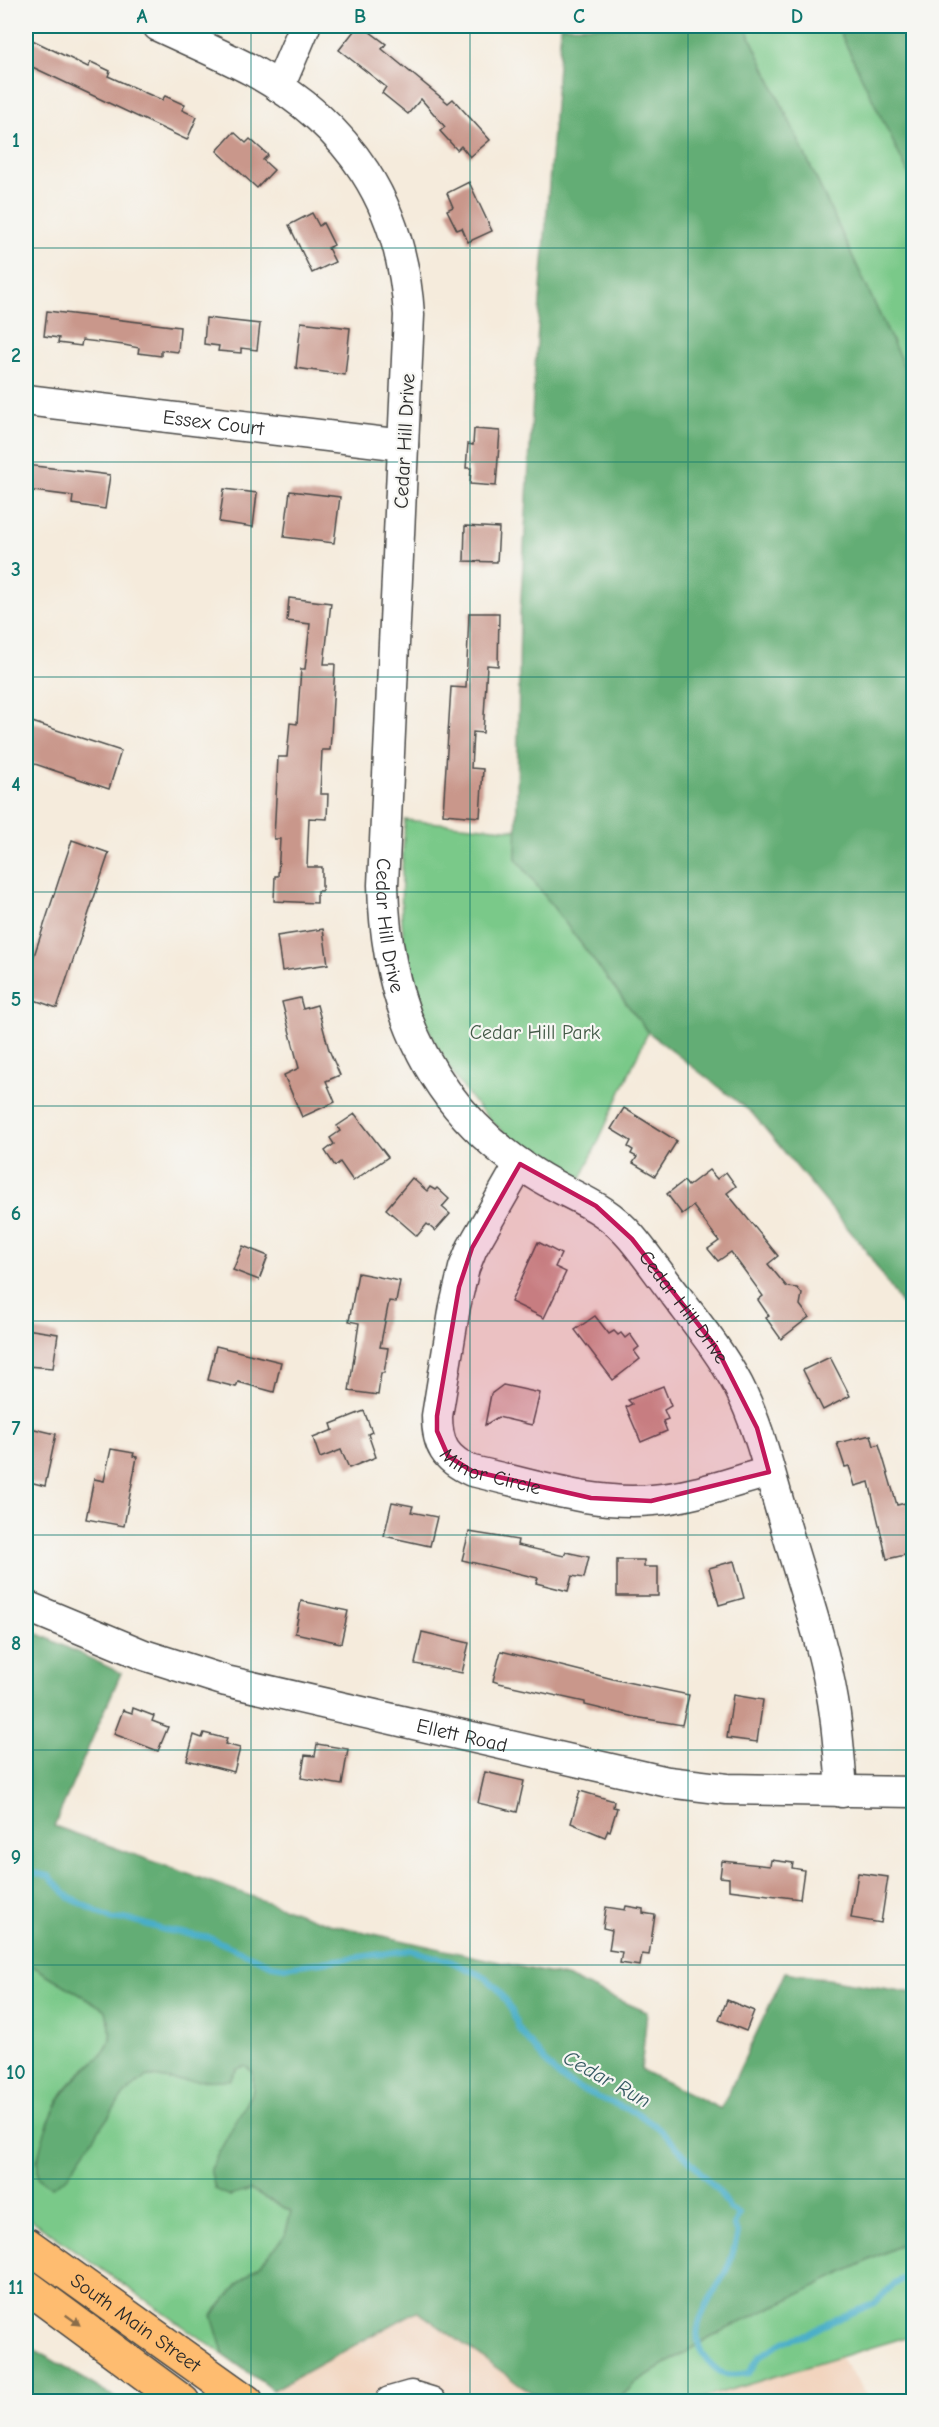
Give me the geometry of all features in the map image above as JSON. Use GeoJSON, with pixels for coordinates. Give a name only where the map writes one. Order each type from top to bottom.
{"type":"FeatureCollection","features":[{"type":"Feature","properties":{"kind":"main road","name":"South Main Street"},"geometry":{"type":"LineString","coordinates":[[30,2267],[183,2402]]}},
{"type":"Feature","properties":{"kind":"main road","name":"South Main Street"},"geometry":{"type":"LineString","coordinates":[[30,2267],[247,2402]]}},
{"type":"Feature","properties":{"kind":"street","name":"Cedar Hill Drive"},"geometry":{"type":"LineString","coordinates":[[158,26],[253,71],[279,87],[327,125],[350,149],[375,186],[395,233],[404,270],[409,315],[383,885],[384,926],[389,959],[408,1021],[433,1072],[460,1110],[475,1128],[520,1164],[536,1175],[596,1206],[620,1225],[716,1347],[737,1383],[757,1428],[823,1657],[838,1732],[842,1792]]}},
{"type":"Feature","properties":{"kind":"street"},"geometry":{"type":"LineString","coordinates":[[279,87],[304,26]]}},
{"type":"Feature","properties":{"kind":"street","name":"Essex Court"},"geometry":{"type":"LineString","coordinates":[[26,400],[403,445]]}},
{"type":"Feature","properties":{"kind":"street","name":"Minor Circle"},"geometry":{"type":"LineString","coordinates":[[520,1164],[472,1248],[459,1287],[437,1416],[437,1431],[441,1446],[448,1456],[472,1471],[591,1498],[617,1501],[664,1499],[769,1472]]}},
{"type":"Feature","properties":{"kind":"street","name":"Ellett Road"},"geometry":{"type":"LineString","coordinates":[[26,1606],[144,1655],[226,1681],[668,1782],[726,1789],[914,1792]]}},
{"type":"Feature","properties":{"kind":"street"},"geometry":{"type":"LineString","coordinates":[[390,2402],[411,2396],[431,2402]]}},
{"type":"Feature","properties":{"kind":"highlighted area"},"geometry":{"type":"Polygon","coordinates":[[[520,1164],[596,1206],[632,1239],[716,1347],[757,1428],[769,1472],[651,1501],[591,1498],[472,1471],[448,1456],[437,1431],[437,1416],[459,1287],[472,1248],[520,1164]]]}},
{"type":"Feature","properties":{"kind":"shaded area"},"geometry":{"type":"Polygon","coordinates":[[[417,2311],[543,2401],[287,2402],[273,2390],[417,2311]]]}},
{"type":"Feature","properties":{"kind":"shaded area"},"geometry":{"type":"Polygon","coordinates":[[[840,2357],[872,2401],[693,2402],[840,2357]]]}},
{"type":"Feature","properties":{"kind":"green space"},"geometry":{"type":"Polygon","coordinates":[[[561,26],[745,26],[913,386],[913,1317],[900,1302],[865,1249],[752,1113],[648,1032],[516,858],[520,614],[534,381],[561,26]]]}},
{"type":"Feature","properties":{"kind":"green space"},"geometry":{"type":"Polygon","coordinates":[[[745,26],[837,26],[913,183],[913,386],[745,26]]]}},
{"type":"Feature","properties":{"kind":"green space"},"geometry":{"type":"Polygon","coordinates":[[[837,26],[913,26],[913,183],[837,26]]]}},
{"type":"Feature","properties":{"kind":"green space","name":"Cedar Hill Park"},"geometry":{"type":"Polygon","coordinates":[[[405,820],[517,830],[516,858],[648,1032],[581,1179],[532,1154],[505,1133],[480,1109],[440,1052],[425,1021],[406,955],[401,896],[405,820]]]}},
{"type":"Feature","properties":{"kind":"green space"},"geometry":{"type":"Polygon","coordinates":[[[26,1628],[121,1673],[54,1826],[329,1924],[566,1977],[647,2012],[641,2070],[721,2109],[785,1972],[913,1993],[913,2239],[710,2337],[636,2382],[617,2401],[543,2401],[417,2311],[273,2390],[224,2355],[212,2316],[239,2283],[260,2265],[285,2236],[291,2211],[250,2190],[230,2196],[215,2189],[210,2169],[253,2090],[253,2072],[245,2066],[237,2069],[230,2080],[178,2081],[147,2076],[124,2094],[67,2177],[52,2187],[38,2178],[41,2144],[54,2110],[74,2080],[101,2056],[107,2047],[110,2024],[104,2009],[26,1962],[26,1628]]]}},
{"type":"Feature","properties":{"kind":"green space"},"geometry":{"type":"Polygon","coordinates":[[[26,1962],[104,2009],[110,2024],[107,2047],[74,2079],[56,2106],[36,2163],[67,2176],[124,2094],[147,2076],[178,2081],[245,2066],[253,2072],[253,2090],[210,2169],[230,2196],[250,2190],[291,2211],[285,2236],[260,2265],[239,2283],[212,2315],[224,2355],[26,2216],[26,1962]]]}},
{"type":"Feature","properties":{"kind":"green space"},"geometry":{"type":"Polygon","coordinates":[[[913,2239],[913,2335],[693,2401],[617,2402],[636,2382],[710,2337],[913,2239]]]}},
{"type":"Feature","properties":{"kind":"green space"},"geometry":{"type":"Polygon","coordinates":[[[26,2344],[120,2401],[26,2401],[26,2344]]]}},
{"type":"Feature","properties":{"kind":"building"},"geometry":{"type":"Polygon","coordinates":[[[358,26],[362,26],[386,44],[382,49],[448,103],[453,99],[490,140],[470,157],[461,146],[457,150],[440,131],[445,127],[421,99],[408,114],[382,93],[386,87],[339,50],[358,26]]]}},
{"type":"Feature","properties":{"kind":"building"},"geometry":{"type":"Polygon","coordinates":[[[26,37],[88,67],[91,62],[110,71],[108,76],[162,100],[165,96],[185,105],[182,110],[197,117],[187,140],[26,64],[26,37]]]}},
{"type":"Feature","properties":{"kind":"building"},"geometry":{"type":"Polygon","coordinates":[[[234,132],[246,143],[250,139],[268,155],[263,160],[274,170],[257,188],[217,151],[234,132]]]}},
{"type":"Feature","properties":{"kind":"building"},"geometry":{"type":"Polygon","coordinates":[[[469,182],[492,231],[468,242],[462,228],[457,230],[447,210],[453,207],[447,193],[469,182]]]}},
{"type":"Feature","properties":{"kind":"building"},"geometry":{"type":"Polygon","coordinates":[[[312,213],[319,226],[323,223],[334,245],[328,248],[335,262],[312,273],[289,225],[312,213]]]}},
{"type":"Feature","properties":{"kind":"building"},"geometry":{"type":"Polygon","coordinates":[[[47,311],[180,327],[178,352],[161,350],[161,356],[138,353],[139,348],[124,345],[82,340],[81,346],[58,343],[59,338],[44,336],[47,311]]]}},
{"type":"Feature","properties":{"kind":"building"},"geometry":{"type":"Polygon","coordinates":[[[206,318],[260,324],[257,350],[241,348],[241,353],[218,351],[219,346],[204,344],[206,318]]]}},
{"type":"Feature","properties":{"kind":"building"},"geometry":{"type":"Polygon","coordinates":[[[301,322],[350,328],[345,375],[296,368],[301,322]]]}},
{"type":"Feature","properties":{"kind":"building"},"geometry":{"type":"Polygon","coordinates":[[[474,429],[500,431],[496,486],[470,484],[471,468],[466,468],[468,444],[473,445],[474,429]]]}},
{"type":"Feature","properties":{"kind":"building"},"geometry":{"type":"Polygon","coordinates":[[[26,465],[110,475],[105,509],[72,504],[73,496],[26,490],[26,465]]]}},
{"type":"Feature","properties":{"kind":"building"},"geometry":{"type":"Polygon","coordinates":[[[224,489],[257,493],[253,527],[219,522],[224,489]]]}},
{"type":"Feature","properties":{"kind":"building"},"geometry":{"type":"Polygon","coordinates":[[[290,491],[340,497],[334,543],[284,537],[290,491]]]}},
{"type":"Feature","properties":{"kind":"building"},"geometry":{"type":"Polygon","coordinates":[[[465,526],[499,528],[497,562],[464,561],[465,526]]]}},
{"type":"Feature","properties":{"kind":"building"},"geometry":{"type":"Polygon","coordinates":[[[289,598],[331,603],[324,664],[335,664],[331,736],[330,750],[322,750],[320,794],[328,794],[327,819],[309,818],[307,867],[322,867],[322,891],[317,891],[317,903],[274,901],[280,839],[274,839],[278,757],[287,757],[290,723],[297,724],[301,669],[305,669],[310,624],[287,621],[289,598]]]}},
{"type":"Feature","properties":{"kind":"building"},"geometry":{"type":"Polygon","coordinates":[[[469,613],[499,613],[498,666],[487,665],[483,733],[473,732],[471,768],[483,769],[480,817],[443,814],[451,687],[466,688],[469,613]]]}},
{"type":"Feature","properties":{"kind":"building"},"geometry":{"type":"Polygon","coordinates":[[[26,720],[121,751],[109,789],[26,761],[26,720]]]}},
{"type":"Feature","properties":{"kind":"building"},"geometry":{"type":"Polygon","coordinates":[[[72,840],[109,853],[57,1008],[26,997],[26,980],[72,840]]]}},
{"type":"Feature","properties":{"kind":"building"},"geometry":{"type":"Polygon","coordinates":[[[323,929],[328,964],[282,971],[277,936],[323,929]]]}},
{"type":"Feature","properties":{"kind":"building"},"geometry":{"type":"Polygon","coordinates":[[[300,998],[303,1009],[317,1005],[329,1050],[340,1075],[326,1081],[335,1102],[302,1117],[284,1075],[299,1068],[282,1002],[300,998]]]}},
{"type":"Feature","properties":{"kind":"building"},"geometry":{"type":"Polygon","coordinates":[[[624,1108],[677,1141],[655,1176],[633,1163],[637,1157],[631,1154],[633,1150],[628,1147],[631,1141],[611,1129],[624,1108]]]}},
{"type":"Feature","properties":{"kind":"building"},"geometry":{"type":"Polygon","coordinates":[[[355,1114],[388,1157],[353,1181],[340,1162],[335,1166],[325,1151],[334,1144],[330,1138],[340,1131],[337,1126],[355,1114]]]}},
{"type":"Feature","properties":{"kind":"building"},"geometry":{"type":"Polygon","coordinates":[[[709,1170],[717,1179],[726,1172],[736,1186],[727,1193],[778,1256],[768,1264],[787,1287],[797,1288],[802,1294],[800,1305],[809,1317],[781,1339],[766,1318],[769,1316],[758,1300],[763,1296],[731,1252],[718,1261],[708,1249],[719,1241],[693,1206],[682,1214],[667,1194],[684,1181],[688,1186],[709,1170]]]}},
{"type":"Feature","properties":{"kind":"building"},"geometry":{"type":"Polygon","coordinates":[[[412,1178],[427,1191],[430,1187],[435,1190],[437,1188],[449,1199],[442,1207],[450,1214],[435,1231],[427,1224],[417,1236],[386,1209],[412,1178]]]}},
{"type":"Feature","properties":{"kind":"building"},"geometry":{"type":"Polygon","coordinates":[[[538,1242],[561,1254],[555,1267],[566,1272],[544,1318],[511,1302],[538,1242]]]}},
{"type":"Feature","properties":{"kind":"building"},"geometry":{"type":"Polygon","coordinates":[[[243,1246],[268,1256],[259,1280],[233,1270],[243,1246]]]}},
{"type":"Feature","properties":{"kind":"building"},"geometry":{"type":"Polygon","coordinates":[[[358,1273],[400,1281],[396,1302],[389,1301],[380,1347],[388,1348],[378,1395],[349,1391],[359,1323],[349,1321],[358,1273]]]}},
{"type":"Feature","properties":{"kind":"building"},"geometry":{"type":"Polygon","coordinates":[[[595,1316],[609,1334],[614,1331],[618,1335],[621,1333],[625,1338],[630,1334],[639,1347],[634,1351],[640,1359],[613,1380],[575,1330],[595,1316]]]}},
{"type":"Feature","properties":{"kind":"building"},"geometry":{"type":"Polygon","coordinates":[[[26,1329],[58,1334],[53,1368],[26,1366],[26,1329]]]}},
{"type":"Feature","properties":{"kind":"building"},"geometry":{"type":"Polygon","coordinates":[[[216,1346],[281,1362],[274,1392],[238,1382],[236,1387],[208,1380],[216,1346]]]}},
{"type":"Feature","properties":{"kind":"building"},"geometry":{"type":"Polygon","coordinates":[[[830,1357],[850,1396],[823,1410],[803,1370],[830,1357]]]}},
{"type":"Feature","properties":{"kind":"building"},"geometry":{"type":"Polygon","coordinates":[[[503,1385],[540,1393],[532,1425],[498,1417],[485,1425],[491,1394],[503,1385]]]}},
{"type":"Feature","properties":{"kind":"building"},"geometry":{"type":"Polygon","coordinates":[[[663,1386],[671,1406],[664,1410],[668,1419],[663,1421],[667,1431],[641,1442],[626,1407],[632,1404],[628,1400],[663,1386]]]}},
{"type":"Feature","properties":{"kind":"building"},"geometry":{"type":"Polygon","coordinates":[[[364,1411],[372,1432],[368,1434],[376,1457],[349,1468],[341,1450],[320,1458],[313,1438],[333,1430],[331,1424],[364,1411]]]}},
{"type":"Feature","properties":{"kind":"building"},"geometry":{"type":"Polygon","coordinates":[[[26,1427],[56,1434],[45,1486],[26,1481],[26,1427]]]}},
{"type":"Feature","properties":{"kind":"building"},"geometry":{"type":"Polygon","coordinates":[[[871,1435],[874,1446],[879,1444],[897,1505],[914,1501],[914,1553],[887,1559],[869,1482],[855,1486],[849,1466],[845,1467],[837,1443],[871,1435]]]}},
{"type":"Feature","properties":{"kind":"building"},"geometry":{"type":"Polygon","coordinates":[[[111,1449],[134,1453],[133,1456],[137,1457],[124,1526],[86,1519],[94,1479],[104,1481],[111,1449]]]}},
{"type":"Feature","properties":{"kind":"building"},"geometry":{"type":"Polygon","coordinates":[[[392,1502],[413,1506],[411,1512],[437,1517],[430,1546],[384,1536],[392,1502]]]}},
{"type":"Feature","properties":{"kind":"building"},"geometry":{"type":"Polygon","coordinates":[[[469,1532],[518,1540],[517,1545],[564,1556],[566,1552],[589,1557],[584,1578],[572,1576],[568,1591],[536,1583],[538,1578],[462,1560],[469,1532]]]}},
{"type":"Feature","properties":{"kind":"building"},"geometry":{"type":"Polygon","coordinates":[[[617,1560],[644,1560],[644,1567],[658,1567],[658,1596],[617,1596],[617,1560]]]}},
{"type":"Feature","properties":{"kind":"building"},"geometry":{"type":"Polygon","coordinates":[[[734,1561],[744,1598],[719,1605],[709,1568],[734,1561]]]}},
{"type":"Feature","properties":{"kind":"building"},"geometry":{"type":"Polygon","coordinates":[[[301,1601],[348,1611],[341,1643],[295,1633],[301,1601]]]}},
{"type":"Feature","properties":{"kind":"building"},"geometry":{"type":"Polygon","coordinates":[[[422,1632],[469,1643],[462,1673],[415,1664],[422,1632]]]}},
{"type":"Feature","properties":{"kind":"building"},"geometry":{"type":"Polygon","coordinates":[[[501,1651],[617,1680],[689,1695],[682,1725],[635,1717],[585,1705],[585,1702],[493,1681],[501,1651]]]}},
{"type":"Feature","properties":{"kind":"building"},"geometry":{"type":"Polygon","coordinates":[[[733,1695],[763,1700],[757,1742],[727,1738],[733,1695]]]}},
{"type":"Feature","properties":{"kind":"building"},"geometry":{"type":"Polygon","coordinates":[[[133,1708],[154,1716],[152,1721],[168,1727],[158,1751],[114,1734],[123,1710],[132,1713],[133,1708]]]}},
{"type":"Feature","properties":{"kind":"building"},"geometry":{"type":"Polygon","coordinates":[[[204,1733],[227,1739],[225,1744],[240,1748],[234,1772],[187,1760],[194,1735],[202,1738],[204,1733]]]}},
{"type":"Feature","properties":{"kind":"building"},"geometry":{"type":"Polygon","coordinates":[[[317,1744],[348,1749],[342,1785],[301,1778],[305,1755],[315,1756],[317,1744]]]}},
{"type":"Feature","properties":{"kind":"building"},"geometry":{"type":"Polygon","coordinates":[[[485,1772],[524,1781],[517,1812],[478,1803],[485,1772]]]}},
{"type":"Feature","properties":{"kind":"building"},"geometry":{"type":"Polygon","coordinates":[[[580,1791],[614,1801],[613,1807],[617,1808],[610,1831],[608,1830],[605,1837],[571,1823],[580,1791]]]}},
{"type":"Feature","properties":{"kind":"building"},"geometry":{"type":"Polygon","coordinates":[[[771,1860],[793,1863],[792,1868],[804,1870],[800,1899],[729,1890],[729,1878],[720,1877],[722,1861],[770,1866],[771,1860]]]}},
{"type":"Feature","properties":{"kind":"building"},"geometry":{"type":"Polygon","coordinates":[[[858,1873],[888,1877],[881,1923],[851,1918],[858,1873]]]}},
{"type":"Feature","properties":{"kind":"building"},"geometry":{"type":"Polygon","coordinates":[[[626,1906],[643,1909],[643,1913],[655,1915],[649,1955],[642,1954],[640,1966],[620,1963],[622,1952],[609,1950],[612,1930],[603,1928],[606,1907],[625,1910],[626,1906]]]}},
{"type":"Feature","properties":{"kind":"building"},"geometry":{"type":"Polygon","coordinates":[[[727,2000],[754,2011],[746,2031],[719,2020],[727,2000]]]}},
{"type":"Feature","properties":{"kind":"waterway","name":"Cedar Run"},"geometry":{"type":"LineString","coordinates":[[26,1864],[30,1872],[49,1876],[70,1898],[113,1920],[128,1919],[165,1930],[210,1938],[272,1965],[285,1967],[410,1950],[450,1961],[485,1977],[497,1988],[512,2011],[518,2028],[554,2072],[563,2080],[597,2097],[637,2113],[661,2130],[719,2192],[729,2208],[739,2214],[734,2226],[738,2233],[730,2260],[703,2312],[697,2337],[700,2349],[708,2361],[722,2373],[731,2375],[749,2373],[760,2356],[788,2340],[807,2335],[875,2303],[895,2283],[914,2273]]}}]}
